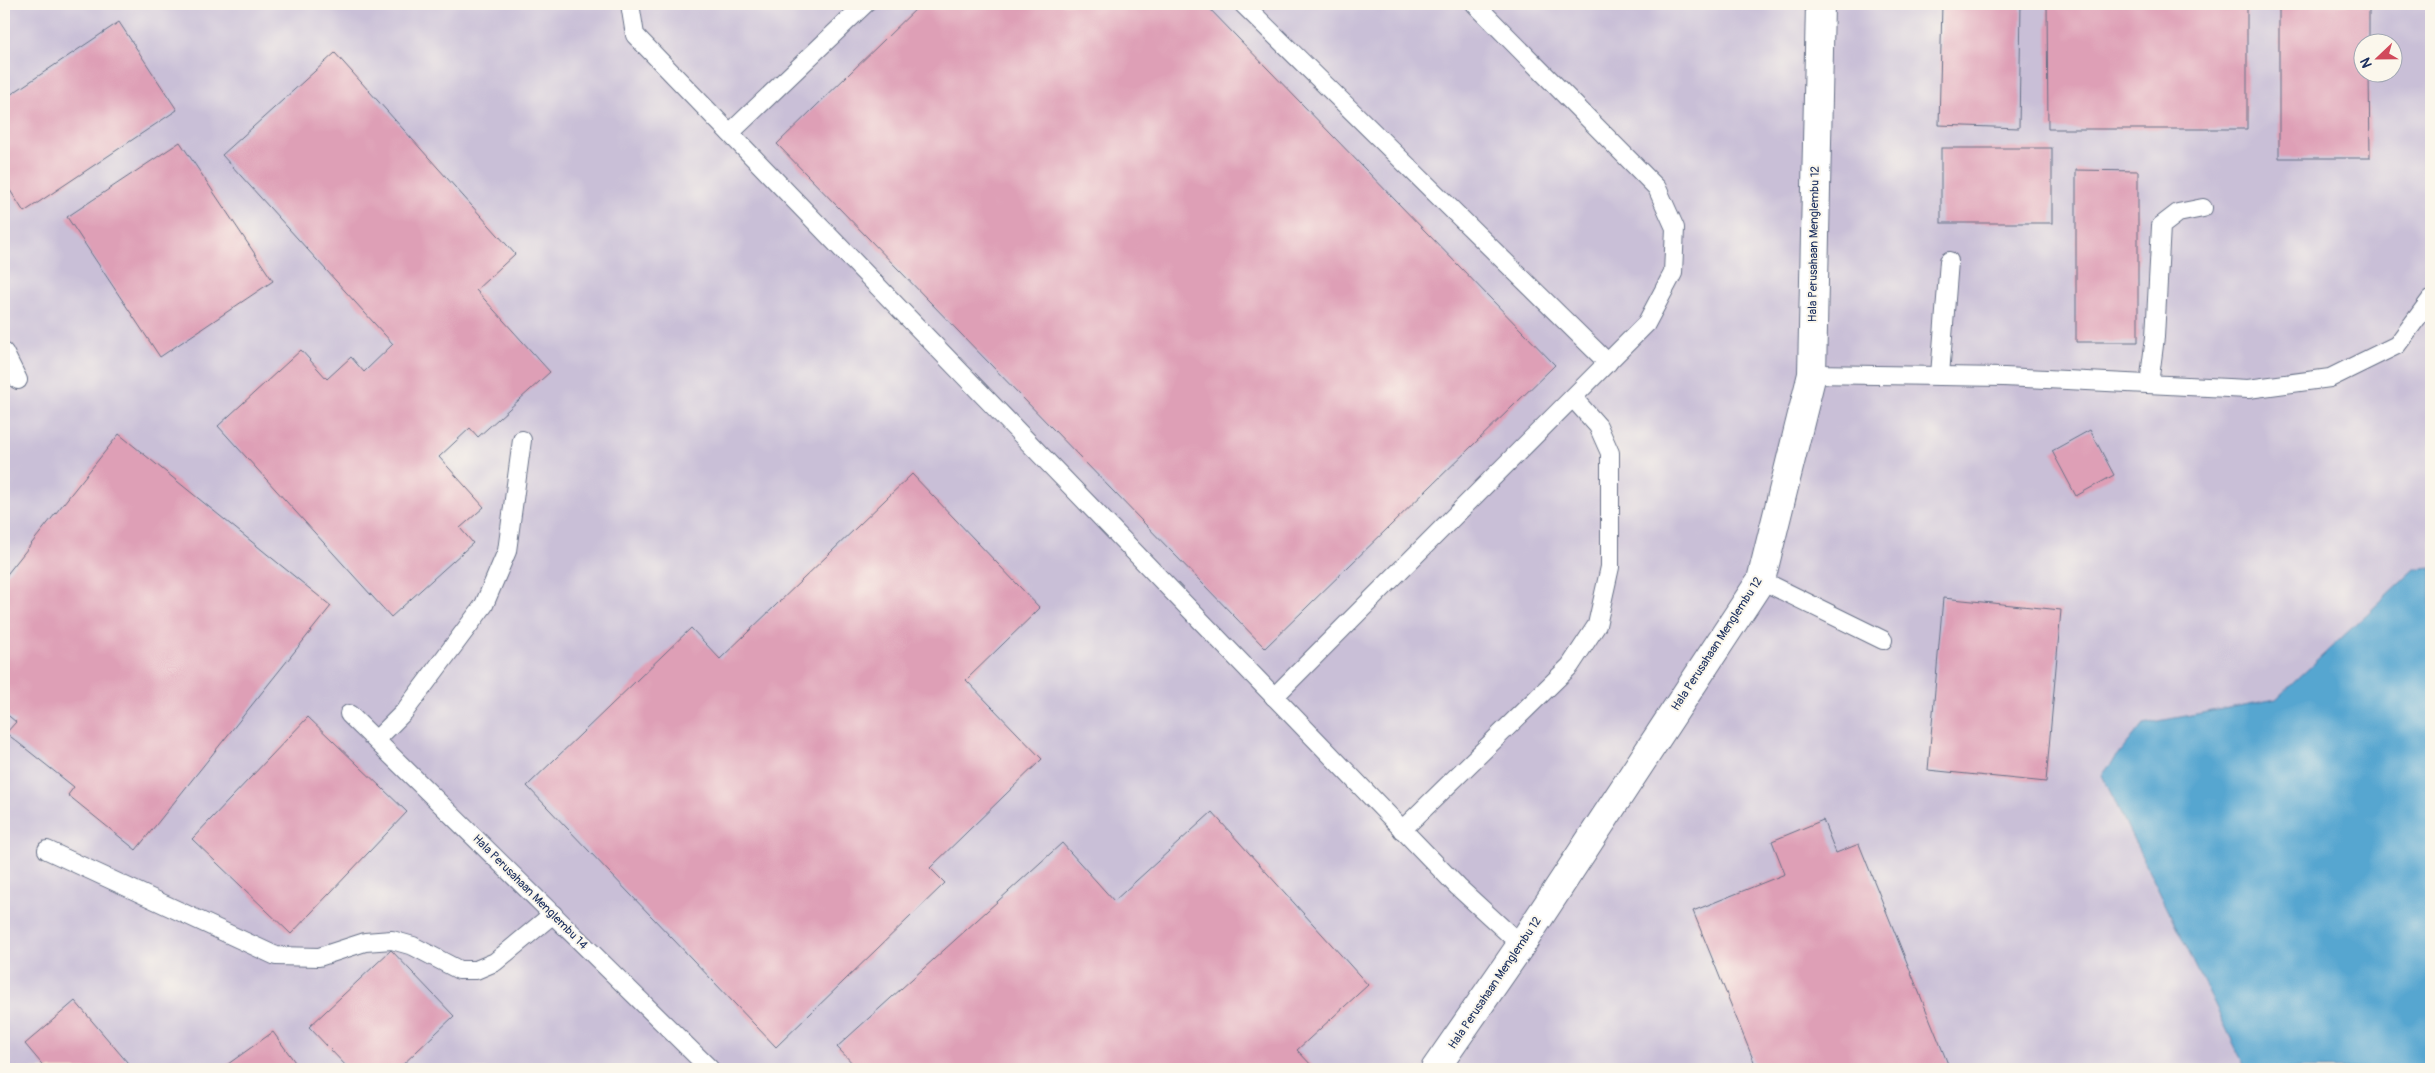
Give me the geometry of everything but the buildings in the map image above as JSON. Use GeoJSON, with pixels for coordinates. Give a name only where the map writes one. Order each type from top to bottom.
{"type":"FeatureCollection","features":[{"type":"Feature","properties":{"kind":"street","name":"Hala Perusahaan Menglembu 12"},"geometry":{"type":"LineString","coordinates":[[1435,1069],[1522,945],[1761,580],[1812,374],[1820,4]]}},
{"type":"Feature","properties":{"kind":"lane"},"geometry":{"type":"LineString","coordinates":[[630,4],[635,35],[1402,830],[1458,887],[1522,945]]}},
{"type":"Feature","properties":{"kind":"lane"},"geometry":{"type":"LineString","coordinates":[[730,133],[865,4]]}},
{"type":"Feature","properties":{"kind":"lane"},"geometry":{"type":"LineString","coordinates":[[1243,4],[1608,363]]}},
{"type":"Feature","properties":{"kind":"lane"},"geometry":{"type":"LineString","coordinates":[[1274,697],[1574,399],[1646,324],[1673,273],[1675,228],[1657,188],[1475,4]]}},
{"type":"Feature","properties":{"kind":"lane"},"geometry":{"type":"LineString","coordinates":[[2149,384],[2155,337],[2160,226],[2178,214],[2203,208]]}},
{"type":"Feature","properties":{"kind":"lane"},"geometry":{"type":"LineString","coordinates":[[1940,375],[1949,261]]}},
{"type":"Feature","properties":{"kind":"lane"},"geometry":{"type":"LineString","coordinates":[[1812,374],[1940,375],[2248,389],[2330,378],[2397,346],[2431,299]]}},
{"type":"Feature","properties":{"kind":"lane"},"geometry":{"type":"LineString","coordinates":[[4,352],[18,380]]}},
{"type":"Feature","properties":{"kind":"lane"},"geometry":{"type":"LineString","coordinates":[[1402,830],[1570,666],[1597,625],[1610,567],[1610,453],[1598,426],[1574,399]]}},
{"type":"Feature","properties":{"kind":"lane"},"geometry":{"type":"LineString","coordinates":[[376,740],[404,712],[484,605],[507,550],[522,440]]}},
{"type":"Feature","properties":{"kind":"lane"},"geometry":{"type":"LineString","coordinates":[[1761,580],[1883,640]]}},
{"type":"Feature","properties":{"kind":"lane","name":"Hala Perusahaan Menglembu 14"},"geometry":{"type":"LineString","coordinates":[[349,714],[710,1069]]}},
{"type":"Feature","properties":{"kind":"lane"},"geometry":{"type":"LineString","coordinates":[[47,850],[276,956],[319,958],[365,942],[392,940],[413,946],[459,970],[476,970],[500,958],[553,914]]}},
{"type":"Feature","properties":{"kind":"shaded area"},"geometry":{"type":"Polygon","coordinates":[[[4,4],[2431,4],[2431,1069],[4,1069],[4,4]]]}},
{"type":"Feature","properties":{"kind":"water"},"geometry":{"type":"Polygon","coordinates":[[[2431,567],[2431,1069],[2246,1069],[2102,775],[2143,724],[2276,699],[2415,569],[2431,567]]]}}]}
